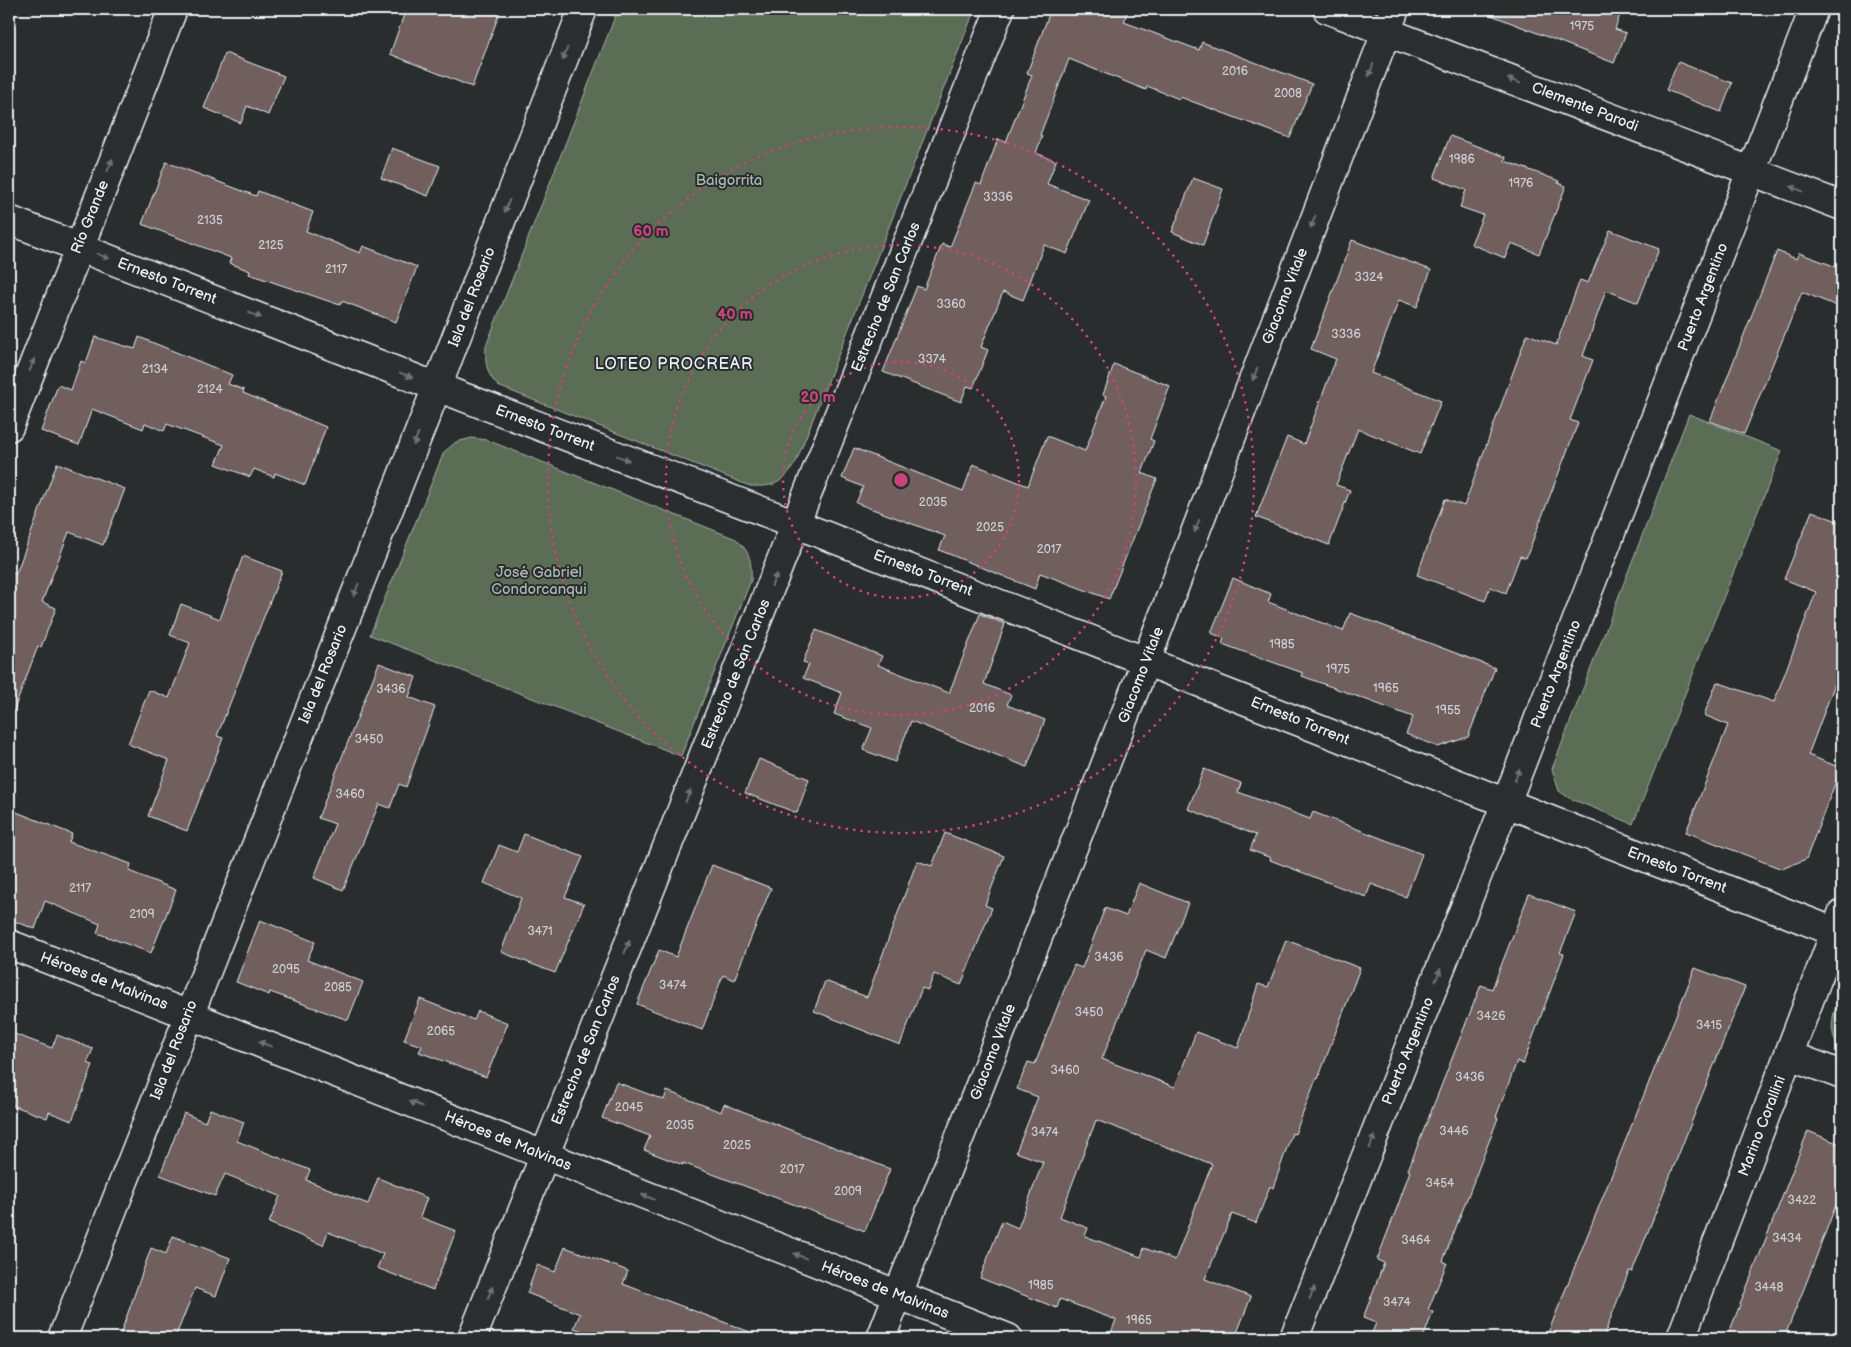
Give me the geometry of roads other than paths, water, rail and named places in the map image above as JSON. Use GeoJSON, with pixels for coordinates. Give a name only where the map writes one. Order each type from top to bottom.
{"type":"FeatureCollection","features":[{"type":"Feature","properties":{"kind":"street","name":"Río Grande"},"geometry":{"type":"LineString","coordinates":[[9,427],[172,9]]}},
{"type":"Feature","properties":{"kind":"street","name":"Isla del Rosario"},"geometry":{"type":"LineString","coordinates":[[62,1338],[188,1014],[437,387],[583,9]]}},
{"type":"Feature","properties":{"kind":"street","name":"Estrecho de San Carlos"},"geometry":{"type":"LineString","coordinates":[[472,1338],[1000,9]]}},
{"type":"Feature","properties":{"kind":"street","name":"Clemente Parodi"},"geometry":{"type":"LineString","coordinates":[[1327,9],[1390,20],[1751,171],[1842,206]]}},
{"type":"Feature","properties":{"kind":"street","name":"Puerto Argentino"},"geometry":{"type":"LineString","coordinates":[[1294,1338],[1506,803],[1814,9]]}},
{"type":"Feature","properties":{"kind":"street","name":"Giacomo Vitale"},"geometry":{"type":"LineString","coordinates":[[881,1338],[1146,661],[1390,20]]}},
{"type":"Feature","properties":{"kind":"street","name":"Ernesto Torrent"},"geometry":{"type":"LineString","coordinates":[[9,220],[437,387],[796,524],[1506,803],[1839,923]]}},
{"type":"Feature","properties":{"kind":"street","name":"Marino Corallini"},"geometry":{"type":"LineString","coordinates":[[1681,1338],[1839,923]]}},
{"type":"Feature","properties":{"kind":"street","name":"Héroes de Malvinas"},"geometry":{"type":"LineString","coordinates":[[9,944],[1008,1338]]}},
{"type":"Feature","properties":{"kind":"street"},"geometry":{"type":"LineString","coordinates":[[1789,1055],[1842,1075]]}},
{"type":"Feature","properties":{"kind":"district","name":"LOTEO PROCREAR"},"geometry":{"type":"Point","coordinates":[674,364]}},
{"type":"Feature","properties":{"kind":"park label","name":"Baigorrita"},"geometry":{"type":"Point","coordinates":[729,180]}},
{"type":"Feature","properties":{"kind":"park label","name":"José Gabriel Condorcanqui"},"geometry":{"type":"Point","coordinates":[539,580]}}]}
